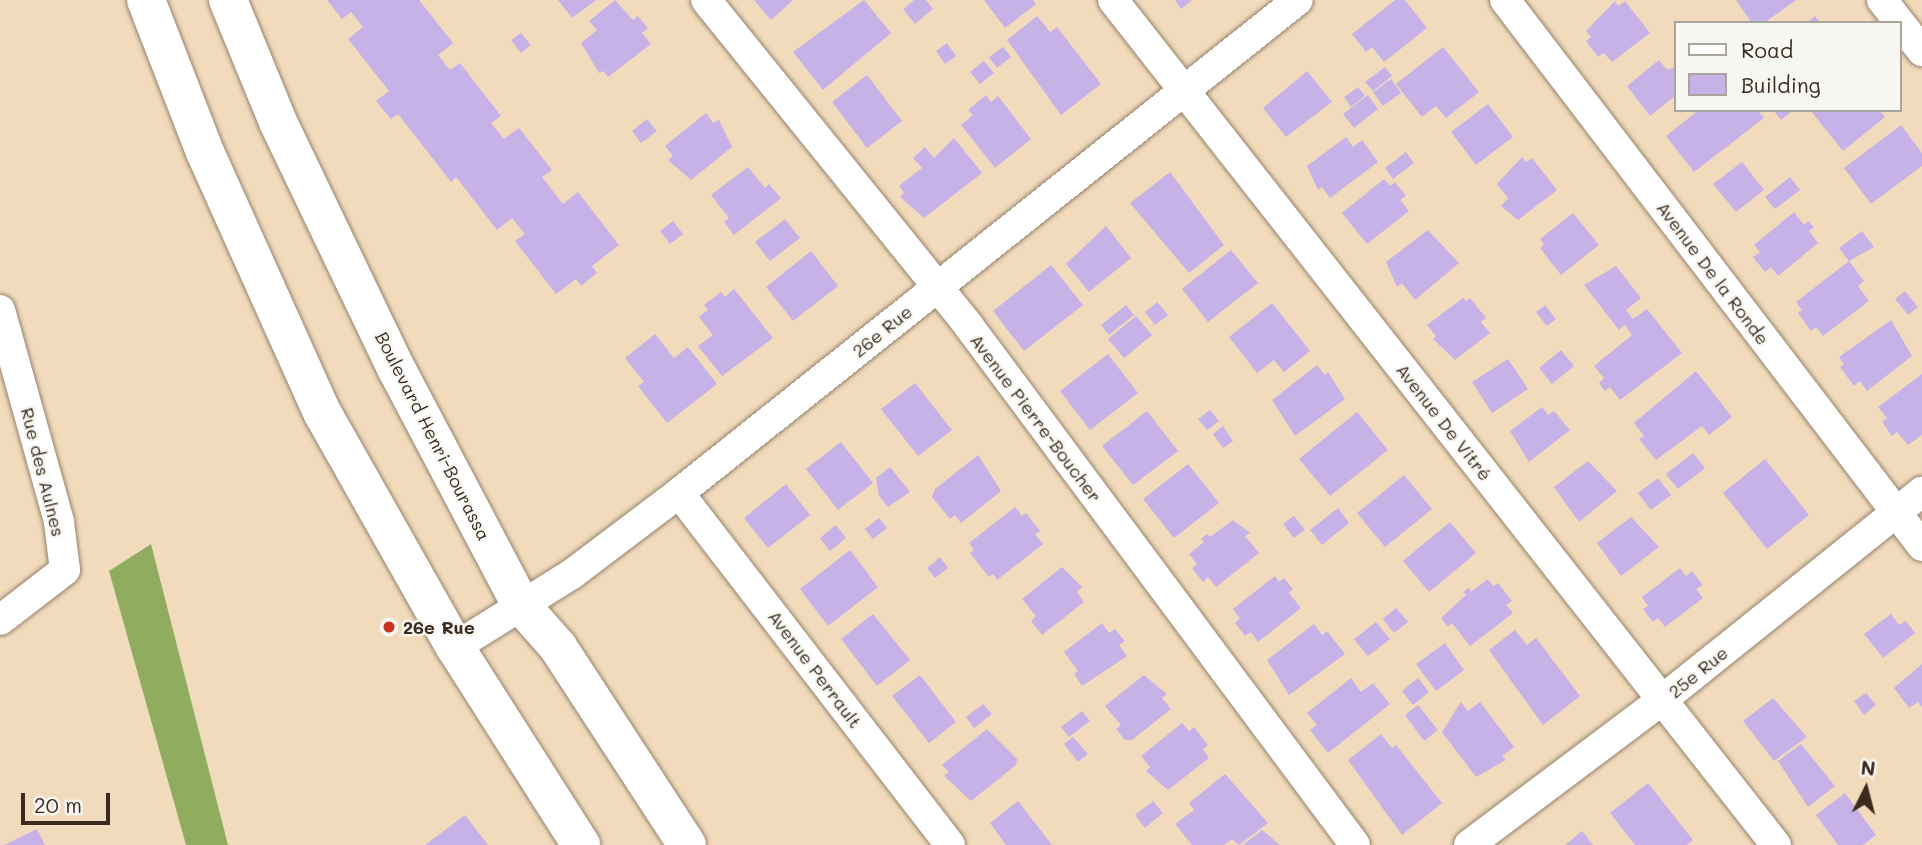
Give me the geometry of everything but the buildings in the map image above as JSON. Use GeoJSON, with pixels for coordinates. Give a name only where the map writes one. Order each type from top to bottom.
{"type":"FeatureCollection","features":[{"type":"Feature","properties":{"kind":"main road"},"geometry":{"type":"LineString","coordinates":[[146,0],[205,152],[323,414],[455,647],[581,845]]}},
{"type":"Feature","properties":{"kind":"main road","name":"Boulevard Henri-Bourassa"},"geometry":{"type":"LineString","coordinates":[[228,0],[278,122],[385,345],[521,605],[558,646],[687,845]]}},
{"type":"Feature","properties":{"kind":"street","name":"Avenue Pierre-Boucher"},"geometry":{"type":"LineString","coordinates":[[706,0],[937,287],[1355,845]]}},
{"type":"Feature","properties":{"kind":"street","name":"Avenue De Vitré"},"geometry":{"type":"LineString","coordinates":[[1113,0],[1776,845]]}},
{"type":"Feature","properties":{"kind":"street","name":"26e Rue"},"geometry":{"type":"LineString","coordinates":[[455,647],[572,574],[680,493],[1298,0]]}},
{"type":"Feature","properties":{"kind":"street","name":"Avenue De la Ronde"},"geometry":{"type":"LineString","coordinates":[[1505,0],[1922,546]]}},
{"type":"Feature","properties":{"kind":"street"},"geometry":{"type":"LineString","coordinates":[[1882,0],[1898,21]]}},
{"type":"Feature","properties":{"kind":"street"},"geometry":{"type":"LineString","coordinates":[[1901,24],[1922,51]]}},
{"type":"Feature","properties":{"kind":"street","name":"Rue des Aulnes"},"geometry":{"type":"LineString","coordinates":[[0,310],[59,522],[65,570],[7,617]]}},
{"type":"Feature","properties":{"kind":"street","name":"25e Rue"},"geometry":{"type":"LineString","coordinates":[[1469,845],[1662,700],[1922,492]]}},
{"type":"Feature","properties":{"kind":"street","name":"Avenue Perrault"},"geometry":{"type":"LineString","coordinates":[[680,493],[950,845]]}},
{"type":"Feature","properties":{"kind":"green space"},"geometry":{"type":"Polygon","coordinates":[[[151,544],[228,845],[186,845],[109,571],[151,544]]]}},
{"type":"Feature","properties":{"kind":"place","name":"26e Rue"},"geometry":{"type":"Point","coordinates":[389,627]}}]}
